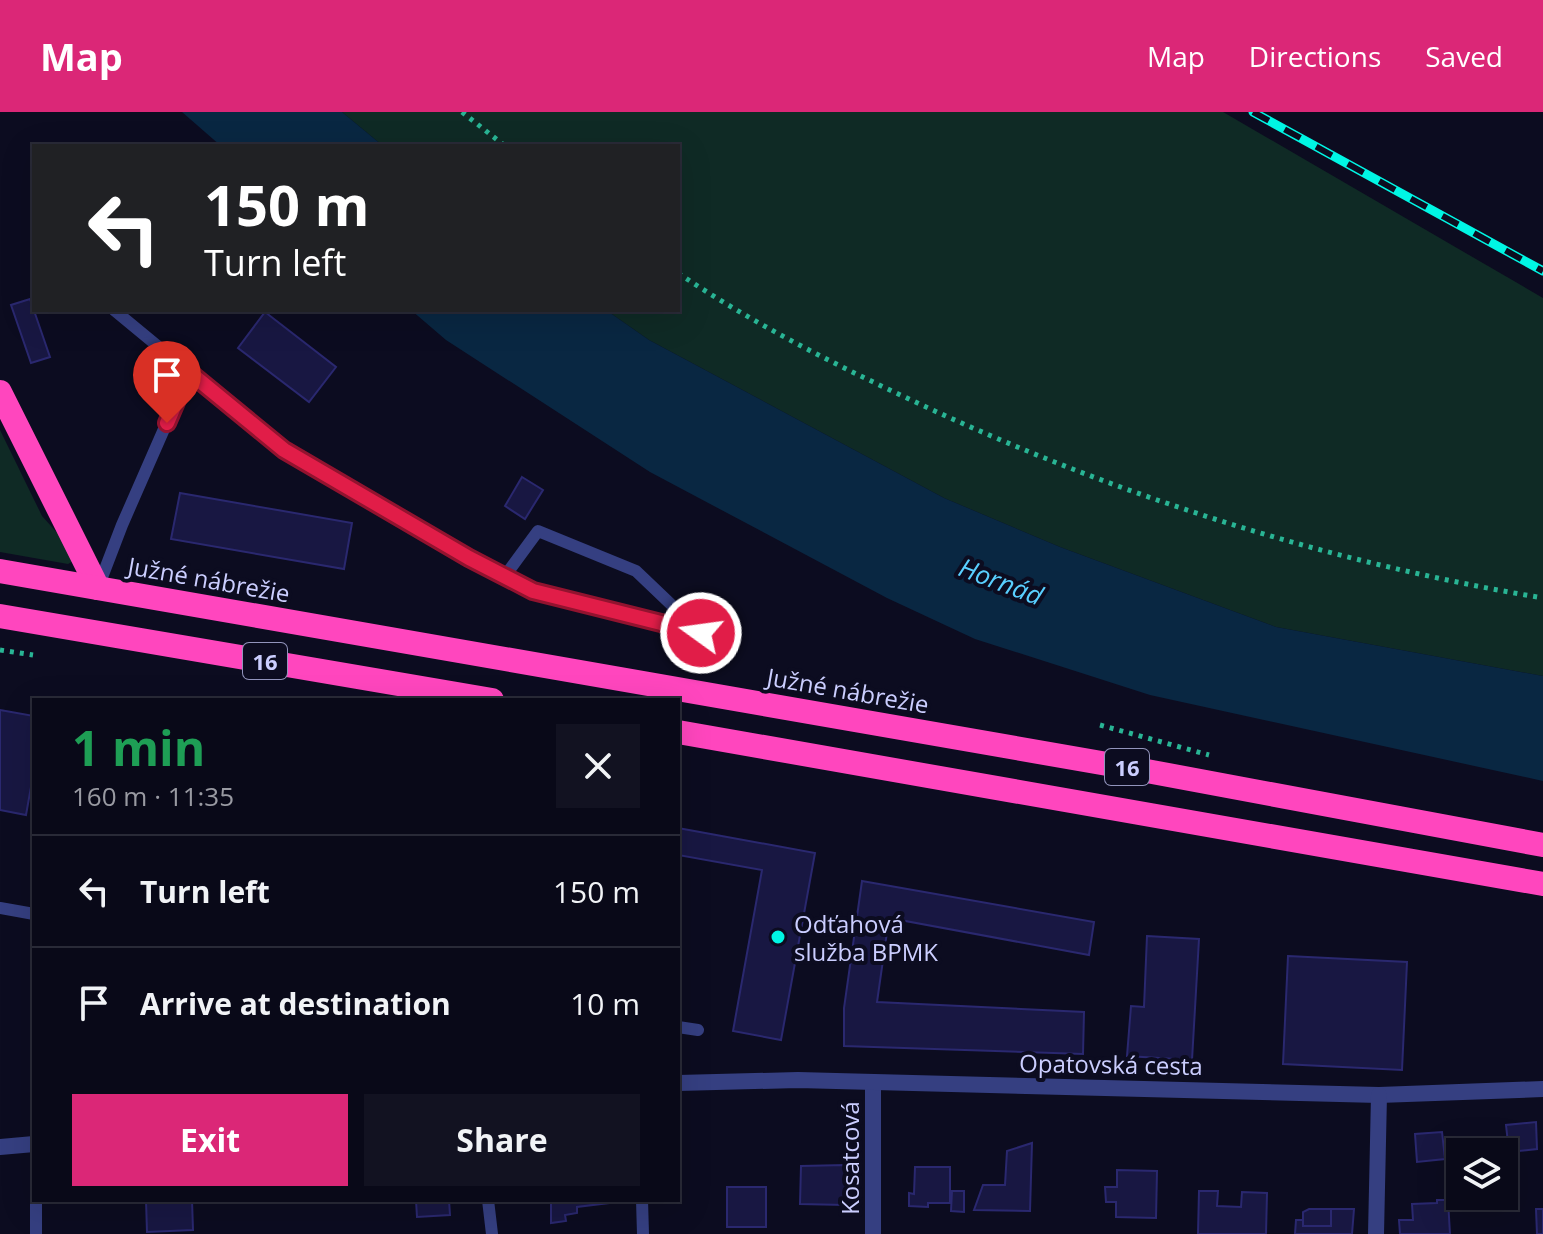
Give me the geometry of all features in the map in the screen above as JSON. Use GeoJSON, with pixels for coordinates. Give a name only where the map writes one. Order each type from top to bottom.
{"type":"FeatureCollection","features":[{"type":"Feature","properties":{"kind":"highway"},"geometry":{"type":"LineString","coordinates":[[0,392],[98,588]]}},
{"type":"Feature","properties":{"kind":"highway","name":"Južné nábrežie"},"geometry":{"type":"LineString","coordinates":[[0,571],[1104,763],[1543,845]]}},
{"type":"Feature","properties":{"kind":"highway","name":"16"},"geometry":{"type":"LineString","coordinates":[[0,616],[480,698]]}},
{"type":"Feature","properties":{"kind":"highway","name":"16"},"geometry":{"type":"LineString","coordinates":[[680,732],[1543,884]]}},
{"type":"Feature","properties":{"kind":"street","name":"Opatovská cesta"},"geometry":{"type":"LineString","coordinates":[[680,1083],[798,1080],[1379,1095],[1543,1089]]}},
{"type":"Feature","properties":{"kind":"street","name":"Kosatcová"},"geometry":{"type":"LineString","coordinates":[[873,1082],[873,1234]]}},
{"type":"Feature","properties":{"kind":"street"},"geometry":{"type":"LineString","coordinates":[[1376,1234],[1379,1095]]}},
{"type":"Feature","properties":{"kind":"street"},"geometry":{"type":"LineString","coordinates":[[0,1147],[32,1144]]}},
{"type":"Feature","properties":{"kind":"lane"},"geometry":{"type":"LineString","coordinates":[[116,312],[284,450],[469,558],[533,591],[701,633],[636,571],[538,531],[505,576]]}},
{"type":"Feature","properties":{"kind":"lane"},"geometry":{"type":"LineString","coordinates":[[98,588],[189,372]]}},
{"type":"Feature","properties":{"kind":"lane"},"geometry":{"type":"LineString","coordinates":[[0,908],[32,914]]}},
{"type":"Feature","properties":{"kind":"lane"},"geometry":{"type":"LineString","coordinates":[[680,1027],[698,1030]]}},
{"type":"Feature","properties":{"kind":"lane"},"geometry":{"type":"LineString","coordinates":[[36,1202],[36,1234]]}},
{"type":"Feature","properties":{"kind":"lane"},"geometry":{"type":"LineString","coordinates":[[488,1202],[492,1234]]}},
{"type":"Feature","properties":{"kind":"lane"},"geometry":{"type":"LineString","coordinates":[[642,1202],[643,1234]]}},
{"type":"Feature","properties":{"kind":"path"},"geometry":{"type":"LineString","coordinates":[[462,112],[502,144]]}},
{"type":"Feature","properties":{"kind":"path"},"geometry":{"type":"LineString","coordinates":[[680,274],[811,353],[1057,465],[1168,506],[1278,539],[1488,589],[1543,598]]}},
{"type":"Feature","properties":{"kind":"path"},"geometry":{"type":"LineString","coordinates":[[0,650],[33,655]]}},
{"type":"Feature","properties":{"kind":"green space"},"geometry":{"type":"Polygon","coordinates":[[[342,112],[1223,112],[1543,298],[1543,676],[1276,627],[1060,547],[944,498],[649,340],[609,312],[680,312],[680,144],[381,144],[342,112]]]}},
{"type":"Feature","properties":{"kind":"green space"},"geometry":{"type":"Polygon","coordinates":[[[0,430],[42,516],[76,554],[75,560],[68,564],[0,552],[0,430]]]}},
{"type":"Feature","properties":{"kind":"water"},"geometry":{"type":"Polygon","coordinates":[[[182,112],[342,112],[381,144],[219,144],[182,112]]]}},
{"type":"Feature","properties":{"kind":"water","name":"Hornád"},"geometry":{"type":"Polygon","coordinates":[[[413,312],[609,312],[649,340],[944,498],[1060,547],[1276,627],[1543,676],[1543,781],[1150,695],[975,639],[887,598],[650,472],[446,340],[413,312]]]}},
{"type":"Feature","properties":{"kind":"building"},"geometry":{"type":"Polygon","coordinates":[[[30,299],[50,357],[31,363],[11,305],[30,299]]]}},
{"type":"Feature","properties":{"kind":"building"},"geometry":{"type":"Polygon","coordinates":[[[265,312],[336,367],[309,402],[238,348],[265,312]]]}},
{"type":"Feature","properties":{"kind":"building"},"geometry":{"type":"Polygon","coordinates":[[[522,477],[543,490],[525,519],[505,506],[522,477]]]}},
{"type":"Feature","properties":{"kind":"building"},"geometry":{"type":"Polygon","coordinates":[[[180,493],[352,523],[344,569],[171,539],[180,493]]]}},
{"type":"Feature","properties":{"kind":"building"},"geometry":{"type":"Polygon","coordinates":[[[0,710],[32,716],[32,781],[26,815],[0,810],[0,710]]]}},
{"type":"Feature","properties":{"kind":"building"},"geometry":{"type":"Polygon","coordinates":[[[680,828],[815,853],[781,1040],[733,1031],[762,870],[680,855],[680,828]]]}},
{"type":"Feature","properties":{"kind":"building"},"geometry":{"type":"Polygon","coordinates":[[[862,881],[1094,922],[1089,955],[889,918],[877,1002],[1084,1012],[1083,1054],[844,1046],[844,1008],[862,881]]]}},
{"type":"Feature","properties":{"kind":"building"},"geometry":{"type":"Polygon","coordinates":[[[1147,936],[1199,939],[1192,1060],[1127,1056],[1131,1006],[1144,1007],[1147,936]]]}},
{"type":"Feature","properties":{"kind":"building"},"geometry":{"type":"Polygon","coordinates":[[[1288,956],[1407,962],[1402,1070],[1283,1064],[1288,956]]]}},
{"type":"Feature","properties":{"kind":"building"},"geometry":{"type":"Polygon","coordinates":[[[1536,1122],[1537,1149],[1518,1151],[1518,1138],[1507,1138],[1506,1125],[1536,1122]]]}},
{"type":"Feature","properties":{"kind":"building"},"geometry":{"type":"Polygon","coordinates":[[[1442,1132],[1445,1159],[1417,1162],[1415,1134],[1442,1132]]]}},
{"type":"Feature","properties":{"kind":"building"},"geometry":{"type":"Polygon","coordinates":[[[1032,1143],[1030,1211],[974,1210],[983,1185],[1005,1185],[1007,1151],[1032,1143]]]}},
{"type":"Feature","properties":{"kind":"building"},"geometry":{"type":"Polygon","coordinates":[[[845,1165],[845,1205],[800,1204],[801,1166],[845,1165]]]}},
{"type":"Feature","properties":{"kind":"building"},"geometry":{"type":"Polygon","coordinates":[[[915,1167],[950,1167],[950,1203],[909,1206],[909,1193],[914,1194],[915,1167]]]}},
{"type":"Feature","properties":{"kind":"building"},"geometry":{"type":"Polygon","coordinates":[[[1117,1170],[1157,1171],[1156,1218],[1116,1217],[1116,1202],[1106,1202],[1105,1187],[1117,1187],[1117,1170]]]}},
{"type":"Feature","properties":{"kind":"building"},"geometry":{"type":"Polygon","coordinates":[[[727,1187],[766,1187],[766,1227],[727,1227],[727,1187]]]}},
{"type":"Feature","properties":{"kind":"building"},"geometry":{"type":"Polygon","coordinates":[[[952,1191],[964,1191],[964,1212],[951,1211],[952,1191]]]}},
{"type":"Feature","properties":{"kind":"building"},"geometry":{"type":"Polygon","coordinates":[[[1199,1191],[1218,1191],[1217,1206],[1241,1207],[1242,1192],[1267,1193],[1266,1234],[1198,1234],[1199,1191]]]}},
{"type":"Feature","properties":{"kind":"building"},"geometry":{"type":"Polygon","coordinates":[[[1437,1200],[1446,1200],[1450,1234],[1400,1234],[1399,1220],[1413,1220],[1412,1204],[1437,1203],[1437,1200]]]}},
{"type":"Feature","properties":{"kind":"building"},"geometry":{"type":"Polygon","coordinates":[[[146,1202],[192,1202],[193,1230],[147,1232],[146,1202]]]}},
{"type":"Feature","properties":{"kind":"building"},"geometry":{"type":"Polygon","coordinates":[[[416,1202],[449,1202],[450,1215],[417,1217],[416,1202]]]}},
{"type":"Feature","properties":{"kind":"building"},"geometry":{"type":"Polygon","coordinates":[[[551,1202],[617,1202],[577,1207],[577,1213],[565,1215],[566,1221],[551,1223],[551,1202]]]}},
{"type":"Feature","properties":{"kind":"building"},"geometry":{"type":"Polygon","coordinates":[[[1331,1209],[1331,1226],[1303,1226],[1303,1212],[1331,1209]]]}},
{"type":"Feature","properties":{"kind":"building"},"geometry":{"type":"Polygon","coordinates":[[[1331,1209],[1354,1209],[1352,1234],[1295,1234],[1296,1220],[1303,1220],[1303,1226],[1331,1226],[1331,1209]]]}},
{"type":"Feature","properties":{"kind":"building"},"geometry":{"type":"Polygon","coordinates":[[[1536,1209],[1543,1209],[1543,1234],[1537,1234],[1536,1209]]]}},
{"type":"Feature","properties":{"kind":"railway"},"geometry":{"type":"LineString","coordinates":[[1253,112],[1543,271]]}},
{"type":"Feature","properties":{"kind":"place","name":"Odťahová služba BPMK"},"geometry":{"type":"Point","coordinates":[778,937]}},
{"type":"Feature","properties":{"kind":"route"},"geometry":{"type":"LineString","coordinates":[[167,423],[189,372],[284,450],[469,558],[533,591],[701,633]]}}]}
